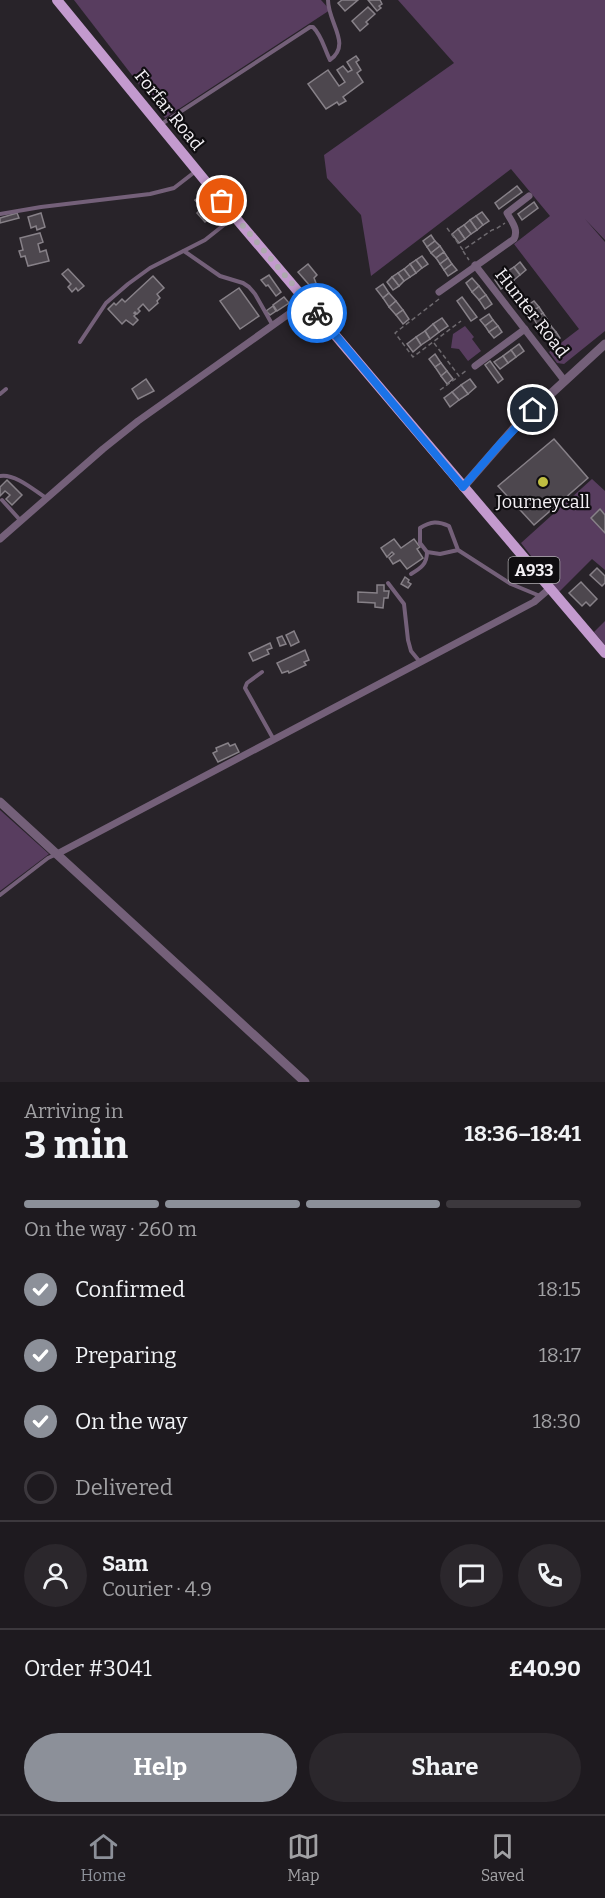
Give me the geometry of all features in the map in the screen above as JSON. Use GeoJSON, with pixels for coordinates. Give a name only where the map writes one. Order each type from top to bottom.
{"type":"FeatureCollection","features":[{"type":"Feature","properties":{"kind":"main road","name":"Forfar Road"},"geometry":{"type":"LineString","coordinates":[[57,0],[234,216],[463,487],[545,592],[605,653]]}},
{"type":"Feature","properties":{"kind":"street"},"geometry":{"type":"LineString","coordinates":[[440,294],[474,266],[514,239],[515,228],[507,213],[529,196]]}},
{"type":"Feature","properties":{"kind":"street","name":"Hunter Road"},"geometry":{"type":"LineString","coordinates":[[474,266],[564,380]]}},
{"type":"Feature","properties":{"kind":"street"},"geometry":{"type":"LineString","coordinates":[[0,538],[103,448],[307,301]]}},
{"type":"Feature","properties":{"kind":"street"},"geometry":{"type":"LineString","coordinates":[[475,366],[525,328]]}},
{"type":"Feature","properties":{"kind":"street"},"geometry":{"type":"LineString","coordinates":[[463,487],[518,424],[604,346]]}},
{"type":"Feature","properties":{"kind":"street"},"geometry":{"type":"LineString","coordinates":[[57,854],[534,602],[545,592]]}},
{"type":"Feature","properties":{"kind":"street"},"geometry":{"type":"LineString","coordinates":[[0,802],[305,1082]]}},
{"type":"Feature","properties":{"kind":"lane"},"geometry":{"type":"LineString","coordinates":[[160,126],[310,27],[313,27],[321,36],[330,60],[337,55],[340,40],[328,11],[328,0]]}},
{"type":"Feature","properties":{"kind":"lane"},"geometry":{"type":"LineString","coordinates":[[0,214],[150,194],[174,188],[196,170]]}},
{"type":"Feature","properties":{"kind":"lane"},"geometry":{"type":"LineString","coordinates":[[80,342],[106,303],[128,284],[150,268],[205,240],[234,216]]}},
{"type":"Feature","properties":{"kind":"lane"},"geometry":{"type":"LineString","coordinates":[[184,251],[219,276],[249,287],[272,325]]}},
{"type":"Feature","properties":{"kind":"lane"},"geometry":{"type":"LineString","coordinates":[[0,394],[6,389]]}},
{"type":"Feature","properties":{"kind":"lane"},"geometry":{"type":"LineString","coordinates":[[0,476],[6,475],[15,479],[46,498]]}},
{"type":"Feature","properties":{"kind":"lane"},"geometry":{"type":"LineString","coordinates":[[2,500],[20,521]]}},
{"type":"Feature","properties":{"kind":"lane"},"geometry":{"type":"LineString","coordinates":[[411,574],[424,566],[427,560],[427,552],[420,543],[420,528],[429,523],[440,522],[449,526],[458,550],[511,584],[545,592]]}},
{"type":"Feature","properties":{"kind":"lane"},"geometry":{"type":"LineString","coordinates":[[427,552],[440,555],[458,550]]}},
{"type":"Feature","properties":{"kind":"lane"},"geometry":{"type":"LineString","coordinates":[[388,583],[404,604],[411,651],[420,662]]}},
{"type":"Feature","properties":{"kind":"lane"},"geometry":{"type":"LineString","coordinates":[[262,672],[247,683],[245,688],[274,740]]}},
{"type":"Feature","properties":{"kind":"lane"},"geometry":{"type":"LineString","coordinates":[[0,895],[48,858],[57,854]]}},
{"type":"Feature","properties":{"kind":"path"},"geometry":{"type":"LineString","coordinates":[[463,250],[510,219]]}},
{"type":"Feature","properties":{"kind":"path"},"geometry":{"type":"LineString","coordinates":[[447,228],[474,266]]}},
{"type":"Feature","properties":{"kind":"path"},"geometry":{"type":"LineString","coordinates":[[440,294],[395,333],[413,357],[461,321]]}},
{"type":"Feature","properties":{"kind":"path"},"geometry":{"type":"LineString","coordinates":[[433,342],[459,376]]}},
{"type":"Feature","properties":{"kind":"path"},"geometry":{"type":"LineString","coordinates":[[440,390],[475,366]]}},
{"type":"Feature","properties":{"kind":"shaded area"},"geometry":{"type":"Polygon","coordinates":[[[74,0],[321,0],[330,10],[165,118],[74,0]]]}},
{"type":"Feature","properties":{"kind":"shaded area"},"geometry":{"type":"Polygon","coordinates":[[[398,0],[605,0],[605,240],[585,219],[605,242],[605,331],[564,364],[557,363],[549,352],[579,329],[514,244],[550,216],[511,169],[371,276],[361,215],[327,178],[324,155],[454,63],[398,0]]]}},
{"type":"Feature","properties":{"kind":"shaded area"},"geometry":{"type":"Polygon","coordinates":[[[465,326],[481,351],[468,361],[459,349],[451,348],[453,334],[465,326]]]}},
{"type":"Feature","properties":{"kind":"shaded area"},"geometry":{"type":"Polygon","coordinates":[[[592,479],[605,491],[605,570],[592,559],[559,592],[521,543],[592,479]]]}},
{"type":"Feature","properties":{"kind":"shaded area"},"geometry":{"type":"Polygon","coordinates":[[[605,621],[605,645],[594,632],[605,621]]]}},
{"type":"Feature","properties":{"kind":"shaded area"},"geometry":{"type":"Polygon","coordinates":[[[0,810],[49,854],[0,891],[0,810]]]}},
{"type":"Feature","properties":{"kind":"building"},"geometry":{"type":"Polygon","coordinates":[[[342,0],[358,0],[345,11],[338,3],[342,0]]]}},
{"type":"Feature","properties":{"kind":"building"},"geometry":{"type":"Polygon","coordinates":[[[368,0],[380,0],[381,8],[377,11],[368,0]]]}},
{"type":"Feature","properties":{"kind":"building"},"geometry":{"type":"Polygon","coordinates":[[[368,7],[375,14],[360,31],[352,21],[368,7]]]}},
{"type":"Feature","properties":{"kind":"building"},"geometry":{"type":"Polygon","coordinates":[[[356,56],[359,60],[356,62],[361,70],[357,73],[363,82],[343,97],[346,101],[339,105],[337,102],[326,109],[308,84],[328,70],[339,86],[345,82],[337,70],[343,66],[348,72],[352,70],[347,62],[356,56]]]}},
{"type":"Feature","properties":{"kind":"building"},"geometry":{"type":"Polygon","coordinates":[[[517,186],[522,192],[499,209],[495,203],[517,186]]]}},
{"type":"Feature","properties":{"kind":"building"},"geometry":{"type":"Polygon","coordinates":[[[200,196],[215,214],[205,222],[197,213],[202,208],[195,200],[200,196]]]}},
{"type":"Feature","properties":{"kind":"building"},"geometry":{"type":"Polygon","coordinates":[[[534,202],[538,208],[522,220],[518,214],[534,202]]]}},
{"type":"Feature","properties":{"kind":"building"},"geometry":{"type":"Polygon","coordinates":[[[482,212],[489,221],[483,225],[476,216],[482,212]]]}},
{"type":"Feature","properties":{"kind":"building"},"geometry":{"type":"Polygon","coordinates":[[[17,213],[19,218],[0,223],[0,218],[17,213]]]}},
{"type":"Feature","properties":{"kind":"building"},"geometry":{"type":"Polygon","coordinates":[[[41,213],[45,227],[37,230],[36,226],[31,228],[28,217],[41,213]]]}},
{"type":"Feature","properties":{"kind":"building"},"geometry":{"type":"Polygon","coordinates":[[[476,216],[483,225],[477,230],[470,220],[476,216]]]}},
{"type":"Feature","properties":{"kind":"building"},"geometry":{"type":"Polygon","coordinates":[[[470,220],[477,230],[471,234],[464,225],[470,220]]]}},
{"type":"Feature","properties":{"kind":"building"},"geometry":{"type":"Polygon","coordinates":[[[464,225],[471,234],[465,239],[458,229],[464,225]]]}},
{"type":"Feature","properties":{"kind":"building"},"geometry":{"type":"Polygon","coordinates":[[[458,229],[465,239],[459,243],[452,234],[458,229]]]}},
{"type":"Feature","properties":{"kind":"building"},"geometry":{"type":"Polygon","coordinates":[[[40,233],[43,242],[38,244],[40,252],[46,250],[49,261],[28,266],[25,256],[21,257],[19,251],[23,250],[20,238],[40,233]]]}},
{"type":"Feature","properties":{"kind":"building"},"geometry":{"type":"Polygon","coordinates":[[[431,235],[435,241],[427,247],[423,241],[431,235]]]}},
{"type":"Feature","properties":{"kind":"building"},"geometry":{"type":"Polygon","coordinates":[[[435,241],[440,246],[431,253],[427,247],[435,241]]]}},
{"type":"Feature","properties":{"kind":"building"},"geometry":{"type":"Polygon","coordinates":[[[440,246],[444,252],[436,258],[431,253],[440,246]]]}},
{"type":"Feature","properties":{"kind":"building"},"geometry":{"type":"Polygon","coordinates":[[[444,252],[448,258],[440,264],[436,258],[444,252]]]}},
{"type":"Feature","properties":{"kind":"building"},"geometry":{"type":"Polygon","coordinates":[[[422,256],[428,264],[422,268],[416,260],[422,256]]]}},
{"type":"Feature","properties":{"kind":"building"},"geometry":{"type":"Polygon","coordinates":[[[448,258],[452,264],[444,270],[440,264],[448,258]]]}},
{"type":"Feature","properties":{"kind":"building"},"geometry":{"type":"Polygon","coordinates":[[[416,260],[422,268],[416,273],[410,264],[416,260]]]}},
{"type":"Feature","properties":{"kind":"building"},"geometry":{"type":"Polygon","coordinates":[[[520,262],[526,270],[520,275],[514,267],[520,262]]]}},
{"type":"Feature","properties":{"kind":"building"},"geometry":{"type":"Polygon","coordinates":[[[308,264],[317,275],[314,278],[316,283],[311,287],[298,272],[308,264]]]}},
{"type":"Feature","properties":{"kind":"building"},"geometry":{"type":"Polygon","coordinates":[[[410,264],[416,273],[410,277],[404,269],[410,264]]]}},
{"type":"Feature","properties":{"kind":"building"},"geometry":{"type":"Polygon","coordinates":[[[452,264],[457,270],[448,276],[444,270],[452,264]]]}},
{"type":"Feature","properties":{"kind":"building"},"geometry":{"type":"Polygon","coordinates":[[[514,267],[520,275],[514,280],[508,271],[514,267]]]}},
{"type":"Feature","properties":{"kind":"building"},"geometry":{"type":"Polygon","coordinates":[[[68,269],[84,286],[78,291],[76,288],[72,292],[68,287],[71,284],[62,274],[68,269]]]}},
{"type":"Feature","properties":{"kind":"building"},"geometry":{"type":"Polygon","coordinates":[[[404,269],[410,277],[404,281],[398,273],[404,269]]]}},
{"type":"Feature","properties":{"kind":"building"},"geometry":{"type":"Polygon","coordinates":[[[508,271],[514,280],[508,284],[501,276],[508,271]]]}},
{"type":"Feature","properties":{"kind":"building"},"geometry":{"type":"Polygon","coordinates":[[[398,273],[404,281],[399,286],[392,277],[398,273]]]}},
{"type":"Feature","properties":{"kind":"building"},"geometry":{"type":"Polygon","coordinates":[[[269,275],[281,292],[276,296],[261,280],[269,275]]]}},
{"type":"Feature","properties":{"kind":"building"},"geometry":{"type":"Polygon","coordinates":[[[153,276],[164,288],[157,294],[160,298],[158,303],[149,311],[143,304],[137,314],[134,313],[138,320],[133,325],[126,320],[122,324],[108,309],[122,299],[125,302],[153,276]]]}},
{"type":"Feature","properties":{"kind":"building"},"geometry":{"type":"Polygon","coordinates":[[[501,276],[508,284],[501,289],[495,280],[501,276]]]}},
{"type":"Feature","properties":{"kind":"building"},"geometry":{"type":"Polygon","coordinates":[[[392,277],[399,286],[393,290],[387,282],[392,277]]]}},
{"type":"Feature","properties":{"kind":"building"},"geometry":{"type":"Polygon","coordinates":[[[472,278],[479,286],[472,292],[466,283],[472,278]]]}},
{"type":"Feature","properties":{"kind":"building"},"geometry":{"type":"Polygon","coordinates":[[[383,284],[389,293],[383,298],[376,289],[383,284]]]}},
{"type":"Feature","properties":{"kind":"building"},"geometry":{"type":"Polygon","coordinates":[[[479,286],[486,295],[479,300],[472,292],[479,286]]]}},
{"type":"Feature","properties":{"kind":"building"},"geometry":{"type":"Polygon","coordinates":[[[239,288],[259,316],[240,329],[220,301],[239,288]]]}},
{"type":"Feature","properties":{"kind":"building"},"geometry":{"type":"Polygon","coordinates":[[[389,293],[396,301],[389,307],[383,298],[389,293]]]}},
{"type":"Feature","properties":{"kind":"building"},"geometry":{"type":"Polygon","coordinates":[[[486,295],[492,304],[485,309],[479,300],[486,295]]]}},
{"type":"Feature","properties":{"kind":"building"},"geometry":{"type":"Polygon","coordinates":[[[284,297],[289,303],[277,311],[273,305],[284,297]]]}},
{"type":"Feature","properties":{"kind":"building"},"geometry":{"type":"Polygon","coordinates":[[[462,297],[477,317],[471,321],[457,301],[462,297]]]}},
{"type":"Feature","properties":{"kind":"building"},"geometry":{"type":"Polygon","coordinates":[[[396,301],[403,310],[396,315],[389,307],[396,301]]]}},
{"type":"Feature","properties":{"kind":"building"},"geometry":{"type":"Polygon","coordinates":[[[534,301],[539,307],[530,313],[525,307],[534,301]]]}},
{"type":"Feature","properties":{"kind":"building"},"geometry":{"type":"Polygon","coordinates":[[[273,306],[276,311],[270,315],[266,311],[273,306]]]}},
{"type":"Feature","properties":{"kind":"building"},"geometry":{"type":"Polygon","coordinates":[[[539,307],[543,313],[534,319],[530,313],[539,307]]]}},
{"type":"Feature","properties":{"kind":"building"},"geometry":{"type":"Polygon","coordinates":[[[403,310],[409,319],[403,324],[396,315],[403,310]]]}},
{"type":"Feature","properties":{"kind":"building"},"geometry":{"type":"Polygon","coordinates":[[[543,313],[547,319],[538,326],[534,319],[543,313]]]}},
{"type":"Feature","properties":{"kind":"building"},"geometry":{"type":"Polygon","coordinates":[[[489,314],[493,320],[485,326],[480,320],[489,314]]]}},
{"type":"Feature","properties":{"kind":"building"},"geometry":{"type":"Polygon","coordinates":[[[442,318],[448,326],[439,332],[433,324],[442,318]]]}},
{"type":"Feature","properties":{"kind":"building"},"geometry":{"type":"Polygon","coordinates":[[[547,319],[551,326],[543,332],[538,326],[547,319]]]}},
{"type":"Feature","properties":{"kind":"building"},"geometry":{"type":"Polygon","coordinates":[[[493,320],[498,326],[489,332],[485,326],[493,320]]]}},
{"type":"Feature","properties":{"kind":"building"},"geometry":{"type":"Polygon","coordinates":[[[433,324],[439,332],[430,339],[425,331],[433,324]]]}},
{"type":"Feature","properties":{"kind":"building"},"geometry":{"type":"Polygon","coordinates":[[[498,326],[502,332],[494,338],[489,332],[498,326]]]}},
{"type":"Feature","properties":{"kind":"building"},"geometry":{"type":"Polygon","coordinates":[[[551,326],[556,332],[547,338],[543,332],[551,326]]]}},
{"type":"Feature","properties":{"kind":"building"},"geometry":{"type":"Polygon","coordinates":[[[425,331],[430,339],[421,345],[416,337],[425,331]]]}},
{"type":"Feature","properties":{"kind":"building"},"geometry":{"type":"Polygon","coordinates":[[[556,332],[560,338],[551,344],[547,338],[556,332]]]}},
{"type":"Feature","properties":{"kind":"building"},"geometry":{"type":"Polygon","coordinates":[[[416,337],[421,345],[413,352],[407,344],[416,337]]]}},
{"type":"Feature","properties":{"kind":"building"},"geometry":{"type":"Polygon","coordinates":[[[519,344],[524,351],[516,357],[511,350],[519,344]]]}},
{"type":"Feature","properties":{"kind":"building"},"geometry":{"type":"Polygon","coordinates":[[[511,350],[516,357],[508,363],[503,356],[511,350]]]}},
{"type":"Feature","properties":{"kind":"building"},"geometry":{"type":"Polygon","coordinates":[[[435,354],[441,363],[435,367],[429,359],[435,354]]]}},
{"type":"Feature","properties":{"kind":"building"},"geometry":{"type":"Polygon","coordinates":[[[503,356],[508,363],[500,369],[494,362],[503,356]]]}},
{"type":"Feature","properties":{"kind":"building"},"geometry":{"type":"Polygon","coordinates":[[[490,361],[503,379],[498,383],[485,365],[490,361]]]}},
{"type":"Feature","properties":{"kind":"building"},"geometry":{"type":"Polygon","coordinates":[[[441,363],[447,371],[441,376],[435,367],[441,363]]]}},
{"type":"Feature","properties":{"kind":"building"},"geometry":{"type":"Polygon","coordinates":[[[447,371],[453,379],[447,384],[441,376],[447,371]]]}},
{"type":"Feature","properties":{"kind":"building"},"geometry":{"type":"Polygon","coordinates":[[[146,379],[154,391],[138,399],[132,389],[146,379]]]}},
{"type":"Feature","properties":{"kind":"building"},"geometry":{"type":"Polygon","coordinates":[[[470,379],[476,387],[468,394],[461,385],[470,379]]]}},
{"type":"Feature","properties":{"kind":"building"},"geometry":{"type":"Polygon","coordinates":[[[461,385],[468,394],[459,400],[452,392],[461,385]]]}},
{"type":"Feature","properties":{"kind":"building"},"geometry":{"type":"Polygon","coordinates":[[[452,392],[459,400],[450,407],[444,398],[452,392]]]}},
{"type":"Feature","properties":{"kind":"building","name":"Journeycall"},"geometry":{"type":"Polygon","coordinates":[[[554,439],[588,478],[534,525],[498,486],[554,439]]]}},
{"type":"Feature","properties":{"kind":"building"},"geometry":{"type":"Polygon","coordinates":[[[7,480],[22,495],[12,505],[6,499],[10,495],[5,491],[0,496],[0,487],[7,480]]]}},
{"type":"Feature","properties":{"kind":"building"},"geometry":{"type":"Polygon","coordinates":[[[600,509],[605,515],[605,533],[591,518],[600,509]]]}},
{"type":"Feature","properties":{"kind":"building"},"geometry":{"type":"Polygon","coordinates":[[[394,539],[401,548],[414,539],[420,547],[417,549],[423,558],[407,569],[400,560],[393,564],[389,558],[394,554],[392,552],[387,557],[381,548],[394,539]]]}},
{"type":"Feature","properties":{"kind":"building"},"geometry":{"type":"Polygon","coordinates":[[[597,568],[605,576],[605,583],[602,586],[590,575],[597,568]]]}},
{"type":"Feature","properties":{"kind":"building"},"geometry":{"type":"Polygon","coordinates":[[[405,577],[411,584],[408,588],[401,584],[405,577]]]}},
{"type":"Feature","properties":{"kind":"building"},"geometry":{"type":"Polygon","coordinates":[[[581,582],[597,599],[590,606],[586,602],[582,606],[569,593],[581,582]]]}},
{"type":"Feature","properties":{"kind":"building"},"geometry":{"type":"Polygon","coordinates":[[[377,585],[384,585],[384,591],[389,591],[388,598],[384,598],[383,608],[375,607],[375,603],[358,602],[358,592],[377,593],[377,585]]]}},
{"type":"Feature","properties":{"kind":"building"},"geometry":{"type":"Polygon","coordinates":[[[294,631],[299,642],[291,646],[286,635],[294,631]]]}},
{"type":"Feature","properties":{"kind":"building"},"geometry":{"type":"Polygon","coordinates":[[[282,636],[286,644],[280,646],[277,638],[282,636]]]}},
{"type":"Feature","properties":{"kind":"building"},"geometry":{"type":"Polygon","coordinates":[[[270,643],[272,648],[267,650],[269,654],[253,661],[249,653],[270,643]]]}},
{"type":"Feature","properties":{"kind":"building"},"geometry":{"type":"Polygon","coordinates":[[[305,650],[309,660],[304,662],[306,665],[289,673],[288,671],[282,673],[277,663],[305,650]]]}},
{"type":"Feature","properties":{"kind":"building"},"geometry":{"type":"Polygon","coordinates":[[[228,743],[230,746],[235,744],[239,752],[218,762],[213,753],[217,751],[216,748],[228,743]]]}},
{"type":"Feature","properties":{"kind":"way so far"},"geometry":{"type":"LineString","coordinates":[[222,201],[317,313]]}},
{"type":"Feature","properties":{"kind":"place","name":"Journeycall"},"geometry":{"type":"Point","coordinates":[543,482]}},
{"type":"Feature","properties":{"kind":"route"},"geometry":{"type":"LineString","coordinates":[[317,313],[463,487],[533,410]]}}]}
